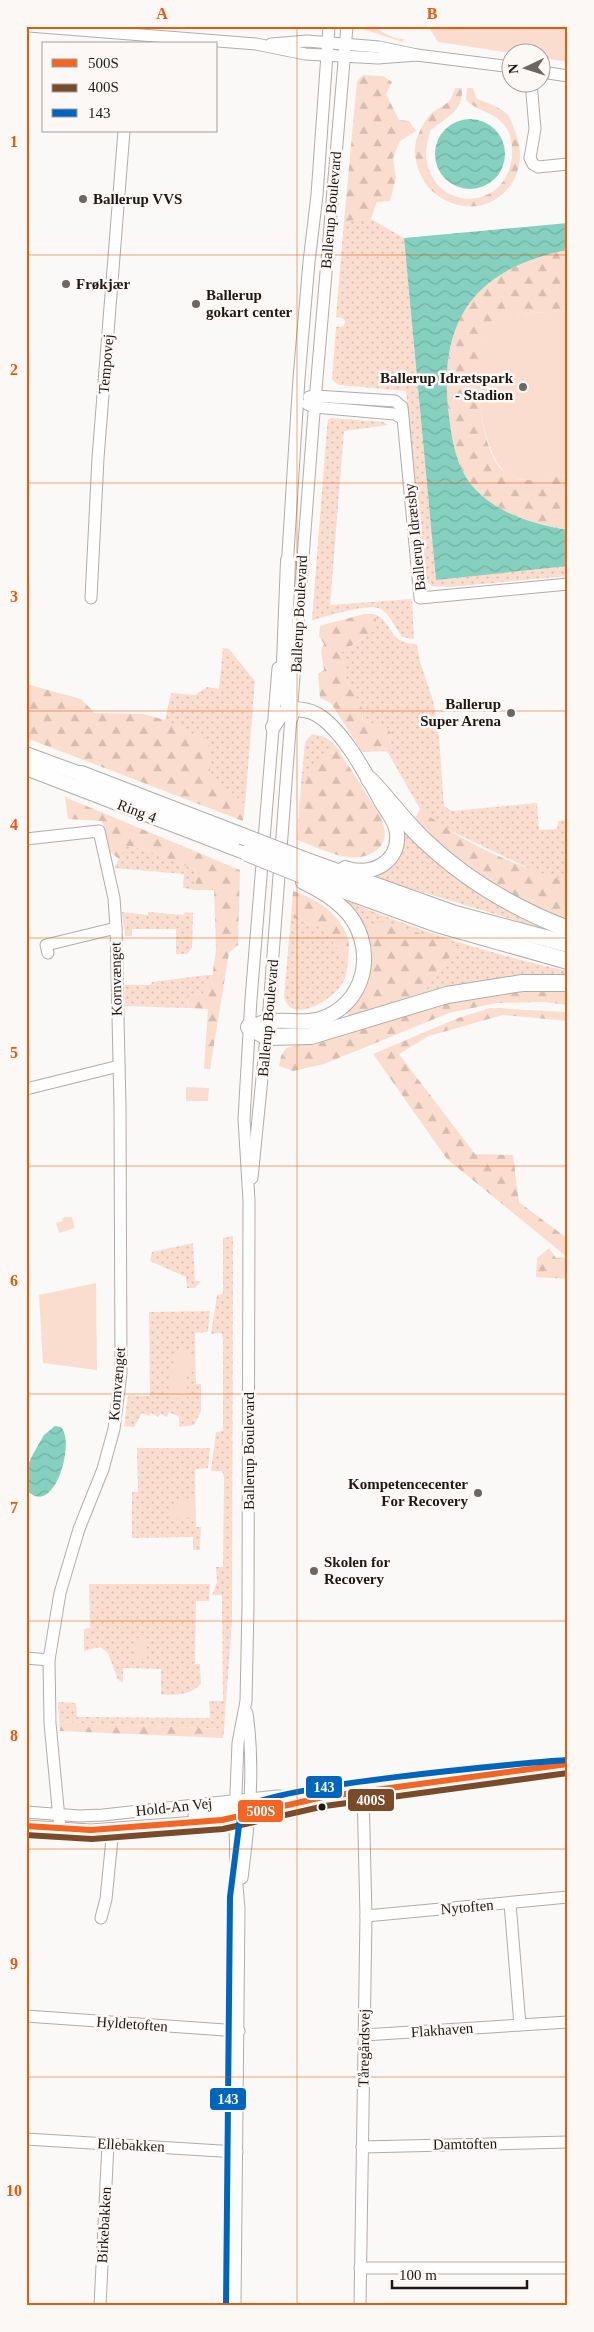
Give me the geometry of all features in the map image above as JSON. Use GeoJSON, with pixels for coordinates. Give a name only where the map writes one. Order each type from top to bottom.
{"type":"FeatureCollection","features":[{"type":"Feature","properties":{"kind":"highway"},"geometry":{"type":"LineString","coordinates":[[80,774],[437,924],[568,961]]}},
{"type":"Feature","properties":{"kind":"highway"},"geometry":{"type":"LineString","coordinates":[[370,779],[425,842],[477,883],[535,916],[568,929]]}},
{"type":"Feature","properties":{"kind":"highway"},"geometry":{"type":"LineString","coordinates":[[303,867],[445,911],[568,944]]}},
{"type":"Feature","properties":{"kind":"highway"},"geometry":{"type":"LineString","coordinates":[[249,1027],[268,1029],[295,1038],[329,1032],[447,995],[483,988],[522,984],[568,983]]}},
{"type":"Feature","properties":{"kind":"main road"},"geometry":{"type":"LineString","coordinates":[[288,561],[283,687],[291,712]]}},
{"type":"Feature","properties":{"kind":"main road"},"geometry":{"type":"LineString","coordinates":[[273,727],[280,716],[291,712],[318,715],[340,735],[370,779],[391,816],[397,834],[397,844],[387,862],[369,871],[360,872],[303,867]]}},
{"type":"Feature","properties":{"kind":"main road"},"geometry":{"type":"LineString","coordinates":[[26,754],[80,774]]}},
{"type":"Feature","properties":{"kind":"main road","name":"Ring 4"},"geometry":{"type":"LineString","coordinates":[[26,768],[243,842]]}},
{"type":"Feature","properties":{"kind":"main road"},"geometry":{"type":"LineString","coordinates":[[268,1029],[307,1022],[329,1015],[348,1001],[356,991],[364,969],[364,948],[359,932],[349,916],[323,892],[303,867]]}},
{"type":"Feature","properties":{"kind":"street"},"geometry":{"type":"LineString","coordinates":[[30,26],[267,45],[292,52],[326,55],[378,58],[417,55]]}},
{"type":"Feature","properties":{"kind":"street","name":"Ballerup Boulevard"},"geometry":{"type":"LineString","coordinates":[[239,1897],[249,1814],[252,1743],[246,1701],[249,1201],[244,1140],[249,1027],[288,561],[309,262],[318,195],[329,26]]}},
{"type":"Feature","properties":{"kind":"street","name":"Ballerup Boulevard"},"geometry":{"type":"LineString","coordinates":[[249,1201],[268,1029],[315,402],[347,26]]}},
{"type":"Feature","properties":{"kind":"street"},"geometry":{"type":"LineString","coordinates":[[267,45],[293,41],[346,44],[379,47],[417,55],[502,66]]}},
{"type":"Feature","properties":{"kind":"street"},"geometry":{"type":"LineString","coordinates":[[552,74],[568,76]]}},
{"type":"Feature","properties":{"kind":"street"},"geometry":{"type":"LineString","coordinates":[[532,92],[535,129],[530,158],[533,164],[538,167],[568,164]]}},
{"type":"Feature","properties":{"kind":"street","name":"Tempovej"},"geometry":{"type":"LineString","coordinates":[[91,598],[98,458],[124,132]]}},
{"type":"Feature","properties":{"kind":"street","name":"Ballerup Idrætsby"},"geometry":{"type":"LineString","coordinates":[[298,400],[395,414],[403,419],[420,598],[568,584]]}},
{"type":"Feature","properties":{"kind":"street","name":"Kornvænget"},"geometry":{"type":"LineString","coordinates":[[26,839],[99,831],[114,898],[116,928],[121,1373],[118,1407],[104,1469],[79,1529],[60,1593],[48,1660],[50,1723],[60,1829]]}},
{"type":"Feature","properties":{"kind":"street","name":"Kornvænget"},"geometry":{"type":"LineString","coordinates":[[48,953],[46,945],[116,928]]}},
{"type":"Feature","properties":{"kind":"street"},"geometry":{"type":"LineString","coordinates":[[26,1089],[119,1066]]}},
{"type":"Feature","properties":{"kind":"street"},"geometry":{"type":"LineString","coordinates":[[26,1658],[48,1660]]}},
{"type":"Feature","properties":{"kind":"street","name":"Ballerup Boulevard"},"geometry":{"type":"LineString","coordinates":[[239,1897],[236,1875],[238,1743],[246,1701]]}},
{"type":"Feature","properties":{"kind":"street","name":"Hold-An Vej"},"geometry":{"type":"LineString","coordinates":[[26,1812],[58,1815],[103,1815],[236,1810],[249,1814],[363,1790],[533,1770],[568,1764]]}},
{"type":"Feature","properties":{"kind":"street","name":"Hold-An Vej"},"geometry":{"type":"LineString","coordinates":[[533,1770],[568,1769]]}},
{"type":"Feature","properties":{"kind":"street","name":"Tåregårdsvej"},"geometry":{"type":"LineString","coordinates":[[360,2306],[366,1916],[363,1790]]}},
{"type":"Feature","properties":{"kind":"street","name":"Hold-An Vej"},"geometry":{"type":"LineString","coordinates":[[26,1826],[60,1829],[116,1829],[236,1810],[250,1800],[278,1796],[323,1797]]}},
{"type":"Feature","properties":{"kind":"street"},"geometry":{"type":"LineString","coordinates":[[101,1918],[106,1900],[116,1829]]}},
{"type":"Feature","properties":{"kind":"street"},"geometry":{"type":"LineString","coordinates":[[234,2306],[239,1897]]}},
{"type":"Feature","properties":{"kind":"street","name":"Nytoften"},"geometry":{"type":"LineString","coordinates":[[366,1916],[568,1897]]}},
{"type":"Feature","properties":{"kind":"street"},"geometry":{"type":"LineString","coordinates":[[510,1903],[520,2025]]}},
{"type":"Feature","properties":{"kind":"street","name":"Hyldetoften"},"geometry":{"type":"LineString","coordinates":[[26,2016],[238,2031]]}},
{"type":"Feature","properties":{"kind":"street","name":"Flakhaven"},"geometry":{"type":"LineString","coordinates":[[364,2035],[568,2022]]}},
{"type":"Feature","properties":{"kind":"street","name":"Ellebakken"},"geometry":{"type":"LineString","coordinates":[[26,2139],[237,2152]]}},
{"type":"Feature","properties":{"kind":"street","name":"Damtoften"},"geometry":{"type":"LineString","coordinates":[[362,2147],[568,2142]]}},
{"type":"Feature","properties":{"kind":"street","name":"Birkebakken"},"geometry":{"type":"LineString","coordinates":[[100,2306],[108,2144]]}},
{"type":"Feature","properties":{"kind":"street"},"geometry":{"type":"LineString","coordinates":[[360,2268],[568,2268]]}},
{"type":"Feature","properties":{"kind":"green space"},"geometry":{"type":"Polygon","coordinates":[[[363,26],[375,28],[393,37],[404,39],[402,42],[363,29],[363,26]]]}},
{"type":"Feature","properties":{"kind":"green space"},"geometry":{"type":"Polygon","coordinates":[[[428,26],[568,26],[568,62],[552,60],[552,42],[502,42],[502,52],[438,42],[428,26]]]}},
{"type":"Feature","properties":{"kind":"green space"},"geometry":{"type":"Polygon","coordinates":[[[363,75],[383,76],[392,82],[386,94],[399,120],[409,121],[416,131],[400,141],[393,158],[396,178],[390,201],[377,202],[371,219],[344,221],[357,81],[363,75]]]}},
{"type":"Feature","properties":{"kind":"green space"},"geometry":{"type":"Polygon","coordinates":[[[455,88],[462,88],[460,103],[453,113],[430,131],[426,148],[431,174],[441,188],[454,196],[469,199],[485,196],[498,187],[508,173],[512,150],[508,131],[495,117],[466,100],[467,88],[473,88],[477,99],[497,107],[507,114],[515,131],[520,151],[518,170],[510,185],[498,197],[483,205],[466,206],[448,202],[427,185],[420,174],[416,161],[416,141],[423,125],[433,112],[449,101],[455,88]]]}},
{"type":"Feature","properties":{"kind":"green space"},"geometry":{"type":"Polygon","coordinates":[[[371,219],[404,238],[436,579],[568,566],[568,576],[450,587],[432,586],[425,581],[406,391],[339,385],[332,380],[336,327],[344,326],[345,321],[343,318],[336,317],[344,221],[371,219]]]}},
{"type":"Feature","properties":{"kind":"green space"},"geometry":{"type":"Polygon","coordinates":[[[568,250],[568,311],[521,314],[499,319],[489,330],[482,348],[479,369],[479,393],[486,439],[493,457],[502,470],[514,478],[523,480],[568,475],[568,530],[543,525],[506,512],[484,498],[475,489],[464,473],[456,455],[449,416],[447,382],[449,353],[457,326],[469,304],[486,285],[508,270],[535,258],[568,250]]]}},
{"type":"Feature","properties":{"kind":"green space","name":"Ballerup Idrætspark - Stadion"},"geometry":{"type":"Polygon","coordinates":[[[568,311],[568,475],[532,480],[518,479],[512,477],[500,466],[490,448],[483,425],[479,399],[479,373],[482,349],[489,330],[500,318],[522,314],[568,311]]]}},
{"type":"Feature","properties":{"kind":"green space"},"geometry":{"type":"Polygon","coordinates":[[[331,418],[384,422],[388,425],[344,431],[330,605],[412,599],[414,639],[402,637],[387,615],[381,609],[375,607],[347,611],[312,620],[327,427],[328,420],[331,418]]]}},
{"type":"Feature","properties":{"kind":"green space"},"geometry":{"type":"Polygon","coordinates":[[[364,614],[373,614],[376,619],[375,630],[342,652],[346,679],[363,710],[362,720],[371,724],[374,722],[386,726],[392,735],[387,751],[362,752],[331,703],[320,698],[318,674],[324,670],[321,651],[324,644],[319,636],[320,626],[364,614]]]}},
{"type":"Feature","properties":{"kind":"green space"},"geometry":{"type":"Polygon","coordinates":[[[373,614],[380,617],[400,640],[417,644],[437,722],[444,806],[452,811],[537,803],[539,830],[557,829],[558,821],[568,820],[568,882],[538,873],[439,825],[420,809],[387,751],[392,735],[363,720],[362,710],[346,679],[342,652],[364,638],[376,619],[373,614]]]}},
{"type":"Feature","properties":{"kind":"green space"},"geometry":{"type":"Polygon","coordinates":[[[223,648],[229,649],[255,681],[245,805],[209,773],[209,743],[165,720],[171,693],[195,695],[207,687],[219,689],[223,648]]]}},
{"type":"Feature","properties":{"kind":"green space"},"geometry":{"type":"Polygon","coordinates":[[[26,684],[81,699],[95,713],[143,714],[165,720],[209,743],[210,773],[245,805],[243,821],[26,738],[26,684]]]}},
{"type":"Feature","properties":{"kind":"green space"},"geometry":{"type":"Polygon","coordinates":[[[312,734],[325,737],[336,746],[307,778],[300,796],[305,742],[312,734]]]}},
{"type":"Feature","properties":{"kind":"green space"},"geometry":{"type":"Polygon","coordinates":[[[336,746],[381,817],[385,834],[383,842],[378,849],[369,855],[349,857],[338,855],[297,840],[300,796],[307,778],[336,746]]]}},
{"type":"Feature","properties":{"kind":"green space"},"geometry":{"type":"Polygon","coordinates":[[[65,797],[240,870],[238,945],[229,953],[210,1069],[204,1069],[208,1009],[187,1008],[188,995],[203,994],[203,986],[211,985],[216,950],[214,890],[195,890],[196,870],[144,849],[127,846],[119,859],[109,851],[102,821],[68,819],[65,797]]]}},
{"type":"Feature","properties":{"kind":"green space"},"geometry":{"type":"Polygon","coordinates":[[[420,809],[471,843],[529,869],[568,882],[568,923],[480,879],[413,822],[420,809]]]}},
{"type":"Feature","properties":{"kind":"green space"},"geometry":{"type":"Polygon","coordinates":[[[399,820],[547,926],[547,930],[373,877],[375,873],[383,870],[399,820]]]}},
{"type":"Feature","properties":{"kind":"green space"},"geometry":{"type":"Polygon","coordinates":[[[126,846],[144,849],[196,870],[195,890],[183,888],[184,874],[114,868],[126,846]]]}},
{"type":"Feature","properties":{"kind":"green space"},"geometry":{"type":"Polygon","coordinates":[[[293,891],[327,908],[340,922],[349,942],[348,963],[324,929],[291,917],[293,891]]]}},
{"type":"Feature","properties":{"kind":"green space"},"geometry":{"type":"Polygon","coordinates":[[[348,901],[456,941],[512,958],[568,971],[568,979],[421,995],[459,945],[362,930],[346,907],[348,901]]]}},
{"type":"Feature","properties":{"kind":"green space"},"geometry":{"type":"Polygon","coordinates":[[[122,912],[148,915],[148,912],[184,915],[185,912],[193,913],[192,948],[187,954],[176,954],[176,929],[132,929],[132,936],[125,936],[122,912]]]}},
{"type":"Feature","properties":{"kind":"green space"},"geometry":{"type":"Polygon","coordinates":[[[291,917],[324,929],[348,963],[345,978],[338,989],[323,1002],[304,1009],[295,1009],[288,1005],[284,997],[291,917]]]}},
{"type":"Feature","properties":{"kind":"green space"},"geometry":{"type":"Polygon","coordinates":[[[379,921],[459,945],[421,995],[359,1018],[344,1013],[356,1000],[362,930],[379,921]]]}},
{"type":"Feature","properties":{"kind":"green space"},"geometry":{"type":"Polygon","coordinates":[[[213,975],[211,985],[203,994],[188,995],[187,1008],[125,1006],[124,985],[150,985],[152,982],[213,975]]]}},
{"type":"Feature","properties":{"kind":"green space"},"geometry":{"type":"Polygon","coordinates":[[[535,986],[568,992],[568,1005],[544,1002],[496,1003],[449,1013],[324,1064],[293,1071],[279,1066],[281,1056],[286,1048],[330,1038],[434,1003],[535,986]]]}},
{"type":"Feature","properties":{"kind":"green space"},"geometry":{"type":"Polygon","coordinates":[[[490,1008],[568,1012],[568,1021],[503,1015],[429,1036],[399,1054],[475,1154],[513,1155],[519,1202],[564,1236],[568,1242],[568,1279],[536,1277],[537,1258],[549,1248],[556,1258],[567,1257],[447,1159],[373,1054],[458,1018],[490,1008]]]}},
{"type":"Feature","properties":{"kind":"green space"},"geometry":{"type":"Polygon","coordinates":[[[186,1087],[209,1088],[208,1101],[186,1101],[186,1087]]]}},
{"type":"Feature","properties":{"kind":"green space"},"geometry":{"type":"Polygon","coordinates":[[[72,1217],[75,1228],[59,1233],[56,1223],[63,1221],[62,1218],[72,1217]]]}},
{"type":"Feature","properties":{"kind":"green space"},"geometry":{"type":"Polygon","coordinates":[[[233,1236],[232,1622],[224,1729],[59,1722],[58,1702],[76,1703],[77,1717],[210,1718],[209,1701],[223,1701],[222,1595],[212,1595],[217,1582],[216,1567],[223,1567],[224,1477],[222,1471],[211,1471],[216,1432],[223,1431],[223,1340],[222,1333],[211,1334],[217,1295],[223,1294],[223,1238],[233,1236]]]}},
{"type":"Feature","properties":{"kind":"green space"},"geometry":{"type":"Polygon","coordinates":[[[193,1243],[195,1281],[201,1281],[195,1288],[187,1288],[186,1277],[150,1261],[152,1252],[193,1243]]]}},
{"type":"Feature","properties":{"kind":"green space"},"geometry":{"type":"Polygon","coordinates":[[[96,1283],[97,1370],[43,1363],[39,1295],[96,1283]]]}},
{"type":"Feature","properties":{"kind":"green space"},"geometry":{"type":"Polygon","coordinates":[[[210,1311],[208,1332],[195,1333],[196,1384],[201,1384],[201,1411],[194,1425],[179,1427],[179,1417],[169,1412],[167,1417],[160,1414],[158,1417],[151,1413],[149,1416],[142,1413],[134,1427],[124,1426],[128,1395],[150,1396],[149,1312],[210,1311]]]}},
{"type":"Feature","properties":{"kind":"green space"},"geometry":{"type":"Polygon","coordinates":[[[186,1350],[194,1360],[193,1371],[187,1377],[187,1398],[171,1398],[173,1363],[177,1352],[186,1350]]]}},
{"type":"Feature","properties":{"kind":"green space"},"geometry":{"type":"Polygon","coordinates":[[[137,1448],[210,1448],[208,1468],[195,1469],[196,1527],[201,1527],[200,1550],[193,1550],[193,1537],[132,1538],[132,1492],[138,1492],[137,1448]]]}},
{"type":"Feature","properties":{"kind":"green space"},"geometry":{"type":"Polygon","coordinates":[[[187,1498],[193,1500],[196,1511],[194,1514],[184,1518],[170,1517],[169,1513],[176,1503],[187,1498]]]}},
{"type":"Feature","properties":{"kind":"green space"},"geometry":{"type":"Polygon","coordinates":[[[89,1584],[210,1584],[209,1601],[196,1601],[195,1664],[200,1664],[201,1684],[192,1691],[161,1695],[161,1669],[123,1668],[123,1682],[118,1680],[108,1653],[100,1647],[84,1651],[84,1629],[90,1628],[89,1584]]]}},
{"type":"Feature","properties":{"kind":"green space"},"geometry":{"type":"Polygon","coordinates":[[[134,1638],[147,1638],[147,1659],[134,1660],[134,1638]]]}},
{"type":"Feature","properties":{"kind":"green space"},"geometry":{"type":"Polygon","coordinates":[[[59,1722],[224,1729],[223,1738],[60,1731],[59,1722]]]}},
{"type":"Feature","properties":{"kind":"water"},"geometry":{"type":"Polygon","coordinates":[[[470,119],[489,125],[499,135],[505,154],[499,173],[489,183],[470,189],[451,183],[441,173],[435,154],[441,135],[451,125],[470,119]]]}},
{"type":"Feature","properties":{"kind":"water"},"geometry":{"type":"Polygon","coordinates":[[[568,223],[568,250],[535,258],[508,270],[486,285],[469,304],[457,326],[449,353],[447,382],[449,416],[456,455],[469,481],[484,498],[506,512],[543,525],[568,530],[568,566],[436,580],[404,238],[568,223]]]}},
{"type":"Feature","properties":{"kind":"water"},"geometry":{"type":"Polygon","coordinates":[[[55,1426],[61,1427],[65,1436],[64,1462],[53,1488],[45,1495],[36,1496],[26,1489],[26,1469],[44,1435],[55,1426]]]}},
{"type":"Feature","properties":{"kind":"transit line","name":"143"},"geometry":{"type":"LineString","coordinates":[[226,2306],[230,1897],[241,1810],[259,1801],[295,1792],[342,1784],[567,1760]]}},
{"type":"Feature","properties":{"kind":"transit line","name":"500S"},"geometry":{"type":"LineString","coordinates":[[26,1826],[91,1830],[222,1820],[323,1797],[568,1764]]}},
{"type":"Feature","properties":{"kind":"transit line","name":"400S"},"geometry":{"type":"LineString","coordinates":[[26,1835],[92,1839],[223,1829],[325,1806],[568,1773]]}},
{"type":"Feature","properties":{"kind":"place","name":"Ballerup VVS"},"geometry":{"type":"Point","coordinates":[83,199]}},
{"type":"Feature","properties":{"kind":"place","name":"Frøkjær"},"geometry":{"type":"Point","coordinates":[66,284]}},
{"type":"Feature","properties":{"kind":"place","name":"Ballerup gokart center"},"geometry":{"type":"Point","coordinates":[196,304]}},
{"type":"Feature","properties":{"kind":"place","name":"Ballerup Idrætspark - Stadion"},"geometry":{"type":"Point","coordinates":[523,387]}},
{"type":"Feature","properties":{"kind":"place","name":"Ballerup Super Arena"},"geometry":{"type":"Point","coordinates":[511,713]}},
{"type":"Feature","properties":{"kind":"place","name":"Kompetencecenter For Recovery"},"geometry":{"type":"Point","coordinates":[478,1493]}},
{"type":"Feature","properties":{"kind":"place","name":"Skolen for Recovery"},"geometry":{"type":"Point","coordinates":[314,1571]}}]}
